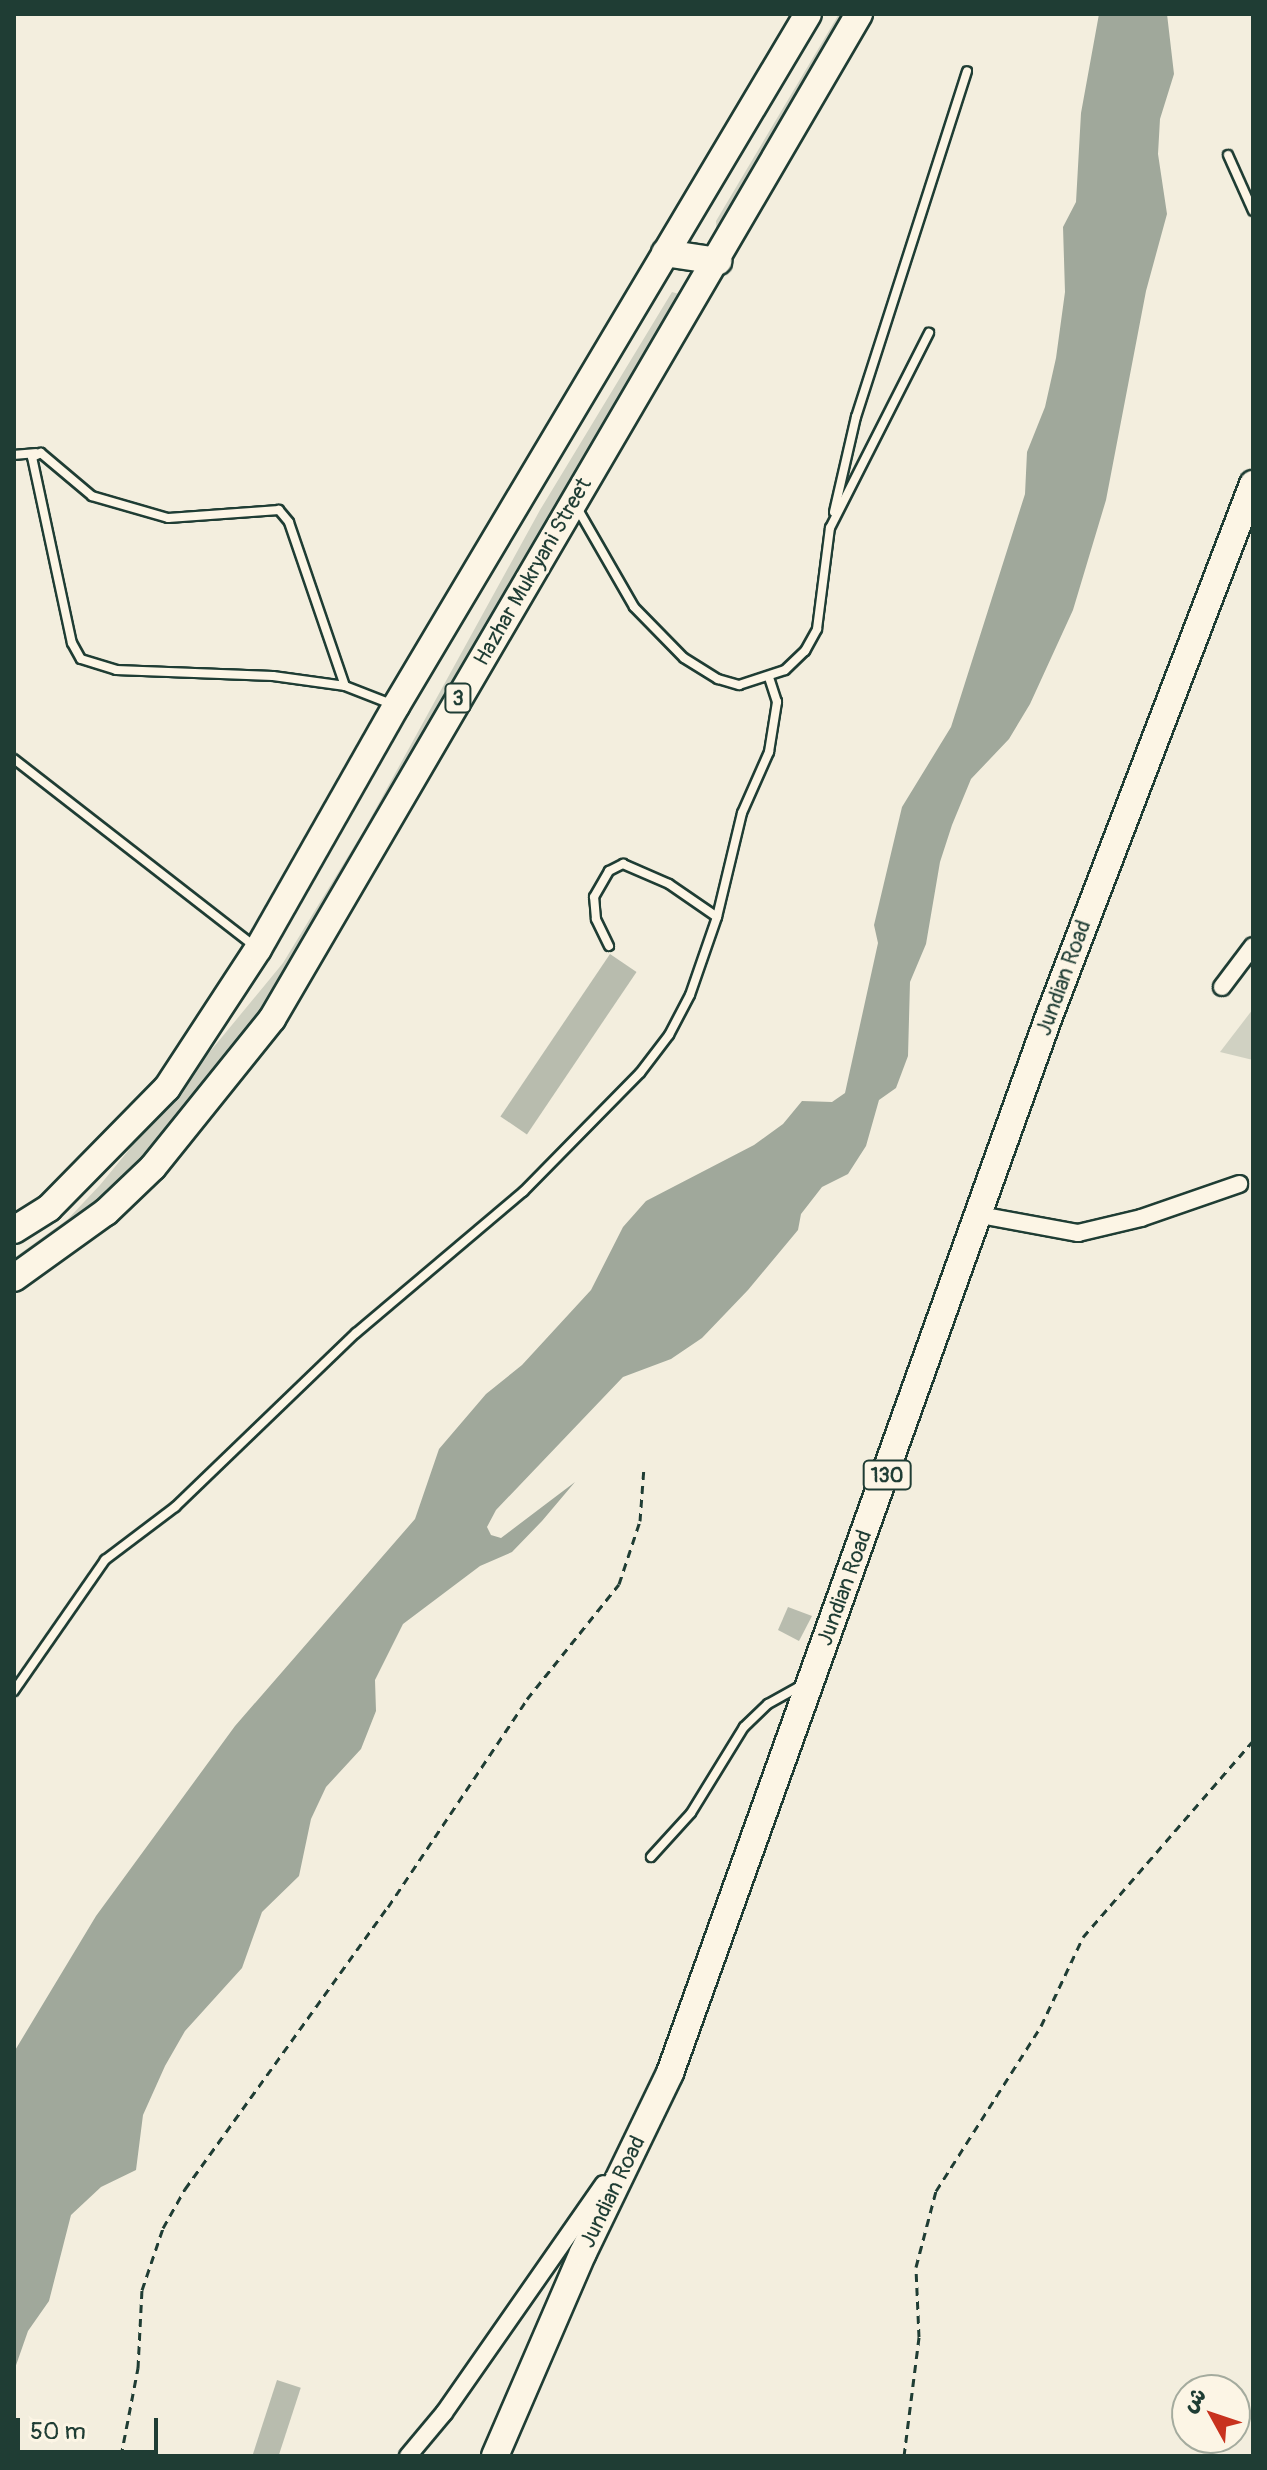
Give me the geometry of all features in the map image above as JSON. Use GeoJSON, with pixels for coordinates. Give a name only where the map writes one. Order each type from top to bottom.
{"type":"FeatureCollection","features":[{"type":"Feature","properties":{"kind":"main road","name":"Hazhar Mukryani Street"},"geometry":{"type":"LineString","coordinates":[[14,1230],[49,1208],[167,1088],[258,949],[396,706],[808,14]]}},
{"type":"Feature","properties":{"kind":"main road","name":"Hazhar Mukryani Street"},"geometry":{"type":"LineString","coordinates":[[14,1278],[106,1212],[153,1167],[272,1019],[574,501],[718,261],[859,14]]}},
{"type":"Feature","properties":{"kind":"main road"},"geometry":{"type":"LineString","coordinates":[[665,253],[718,261]]}},
{"type":"Feature","properties":{"kind":"main road","name":"Jundian Road"},"geometry":{"type":"LineString","coordinates":[[495,2456],[583,2253],[670,2073],[1048,1019],[1253,484]]}},
{"type":"Feature","properties":{"kind":"street"},"geometry":{"type":"LineString","coordinates":[[1222,987],[1253,946]]}},
{"type":"Feature","properties":{"kind":"street"},"geometry":{"type":"LineString","coordinates":[[980,1215],[1078,1233],[1141,1218],[1239,1184]]}},
{"type":"Feature","properties":{"kind":"street"},"geometry":{"type":"LineString","coordinates":[[408,2456],[559,2254],[670,2073]]}},
{"type":"Feature","properties":{"kind":"lane"},"geometry":{"type":"LineString","coordinates":[[574,501],[610,570],[655,631],[718,679],[739,685],[769,678],[805,651],[817,629],[830,528],[856,417],[967,71]]}},
{"type":"Feature","properties":{"kind":"lane"},"geometry":{"type":"LineString","coordinates":[[1228,155],[1253,211]]}},
{"type":"Feature","properties":{"kind":"lane"},"geometry":{"type":"LineString","coordinates":[[830,528],[929,333]]}},
{"type":"Feature","properties":{"kind":"lane"},"geometry":{"type":"LineString","coordinates":[[36,453],[47,536],[72,643],[81,659],[116,670],[273,676],[345,686],[396,706]]}},
{"type":"Feature","properties":{"kind":"lane"},"geometry":{"type":"LineString","coordinates":[[14,455],[36,453],[92,496],[168,518],[208,519],[271,506],[279,510],[289,522],[345,686]]}},
{"type":"Feature","properties":{"kind":"lane"},"geometry":{"type":"LineString","coordinates":[[14,1691],[105,1560],[175,1507],[356,1333],[453,1256],[640,1073],[669,1035],[690,995],[717,917],[742,813],[776,727],[777,702],[769,678]]}},
{"type":"Feature","properties":{"kind":"lane"},"geometry":{"type":"LineString","coordinates":[[14,759],[258,949]]}},
{"type":"Feature","properties":{"kind":"lane"},"geometry":{"type":"LineString","coordinates":[[609,946],[596,919],[594,897],[609,871],[623,864],[669,884],[717,917]]}},
{"type":"Feature","properties":{"kind":"lane"},"geometry":{"type":"LineString","coordinates":[[651,1857],[691,1813],[744,1727],[768,1704],[812,1680]]}},
{"type":"Feature","properties":{"kind":"path"},"geometry":{"type":"LineString","coordinates":[[121,2456],[138,2368],[145,2276],[163,2228],[185,2189],[380,1919],[527,1699],[619,1584],[640,1521],[644,1466]]}},
{"type":"Feature","properties":{"kind":"path"},"geometry":{"type":"LineString","coordinates":[[904,2456],[919,2337],[916,2267],[936,2191],[1041,2026],[1083,1937],[1253,1741]]}},
{"type":"Feature","properties":{"kind":"shaded area"},"geometry":{"type":"Polygon","coordinates":[[[839,14],[855,14],[717,235],[716,221],[839,14]]]}},
{"type":"Feature","properties":{"kind":"shaded area"},"geometry":{"type":"Polygon","coordinates":[[[1099,14],[1167,14],[1174,74],[1160,119],[1158,154],[1167,214],[1146,291],[1106,500],[1073,610],[1030,704],[1009,739],[971,779],[952,825],[940,862],[926,944],[910,982],[908,1056],[896,1088],[879,1100],[866,1146],[848,1174],[822,1187],[801,1214],[798,1230],[748,1290],[702,1338],[671,1359],[623,1377],[496,1510],[487,1527],[491,1535],[501,1538],[575,1482],[542,1521],[512,1552],[480,1566],[403,1624],[375,1680],[376,1711],[361,1749],[326,1787],[311,1819],[299,1876],[262,1912],[242,1968],[185,2031],[165,2066],[143,2115],[136,2170],[101,2187],[71,2215],[49,2301],[28,2331],[14,2371],[14,2052],[96,1916],[235,1726],[415,1519],[439,1449],[486,1394],[522,1365],[591,1290],[623,1227],[646,1201],[754,1145],[783,1124],[802,1101],[832,1102],[845,1093],[878,943],[874,925],[902,807],[951,727],[1025,494],[1027,452],[1045,407],[1056,358],[1065,292],[1063,227],[1076,202],[1081,113],[1099,14]]]}},
{"type":"Feature","properties":{"kind":"shaded area"},"geometry":{"type":"Polygon","coordinates":[[[672,292],[679,294],[681,307],[299,972],[114,1199],[14,1276],[14,1258],[68,1219],[100,1185],[283,963],[364,830],[540,510],[672,292]]]}},
{"type":"Feature","properties":{"kind":"shaded area"},"geometry":{"type":"Polygon","coordinates":[[[1253,1009],[1253,1060],[1220,1052],[1253,1009]]]}},
{"type":"Feature","properties":{"kind":"building"},"geometry":{"type":"Polygon","coordinates":[[[610,954],[637,972],[527,1134],[500,1116],[610,954]]]}},
{"type":"Feature","properties":{"kind":"building"},"geometry":{"type":"Polygon","coordinates":[[[788,1607],[812,1616],[799,1641],[778,1630],[788,1607]]]}},
{"type":"Feature","properties":{"kind":"building"},"geometry":{"type":"Polygon","coordinates":[[[277,2380],[301,2388],[279,2456],[253,2455],[277,2380]]]}}]}
